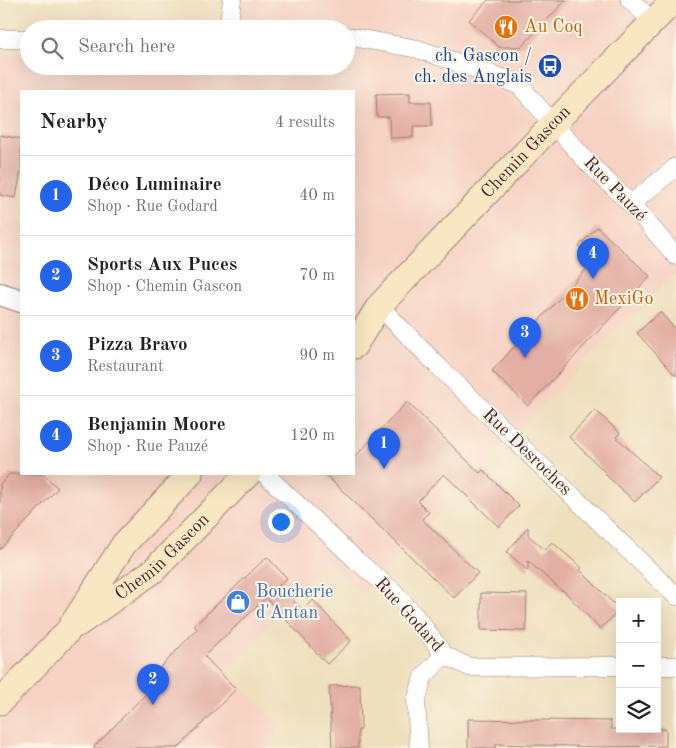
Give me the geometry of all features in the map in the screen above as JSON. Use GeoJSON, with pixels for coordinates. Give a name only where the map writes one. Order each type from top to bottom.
{"type":"FeatureCollection","features":[{"type":"Feature","properties":{"kind":"main road","name":"Chemin Gascon"},"geometry":{"type":"LineString","coordinates":[[355,344],[379,306],[674,0]]}},
{"type":"Feature","properties":{"kind":"main road","name":"Chemin Gascon"},"geometry":{"type":"LineString","coordinates":[[355,322],[379,306]]}},
{"type":"Feature","properties":{"kind":"main road","name":"Chemin Gascon"},"geometry":{"type":"LineString","coordinates":[[0,702],[68,631],[124,544],[189,475]]}},
{"type":"Feature","properties":{"kind":"main road","name":"Chemin Gascon"},"geometry":{"type":"LineString","coordinates":[[68,631],[153,571],[247,475]]}},
{"type":"Feature","properties":{"kind":"street"},"geometry":{"type":"LineString","coordinates":[[229,20],[232,0]]}},
{"type":"Feature","properties":{"kind":"street"},"geometry":{"type":"LineString","coordinates":[[630,0],[653,22]]}},
{"type":"Feature","properties":{"kind":"street","name":"Rue Pauzé"},"geometry":{"type":"LineString","coordinates":[[355,38],[418,49],[520,86],[587,162],[631,204],[676,256]]}},
{"type":"Feature","properties":{"kind":"street"},"geometry":{"type":"LineString","coordinates":[[0,39],[20,39]]}},
{"type":"Feature","properties":{"kind":"street"},"geometry":{"type":"LineString","coordinates":[[631,204],[676,167]]}},
{"type":"Feature","properties":{"kind":"street"},"geometry":{"type":"LineString","coordinates":[[0,294],[20,301]]}},
{"type":"Feature","properties":{"kind":"street","name":"Rue Desroches"},"geometry":{"type":"LineString","coordinates":[[379,306],[438,366],[676,596]]}},
{"type":"Feature","properties":{"kind":"street","name":"Rue Godard"},"geometry":{"type":"LineString","coordinates":[[266,475],[356,560],[394,592],[420,622],[444,655],[468,667],[616,666]]}},
{"type":"Feature","properties":{"kind":"street"},"geometry":{"type":"LineString","coordinates":[[419,748],[416,702],[423,677],[444,655]]}},
{"type":"Feature","properties":{"kind":"street"},"geometry":{"type":"LineString","coordinates":[[661,666],[676,666]]}},
{"type":"Feature","properties":{"kind":"shaded area"},"geometry":{"type":"Polygon","coordinates":[[[233,0],[676,0],[676,272],[563,384],[361,594],[328,562],[226,671],[279,725],[269,748],[0,748],[0,55],[20,53],[20,75],[355,75],[355,20],[230,20],[233,0]]]}},
{"type":"Feature","properties":{"kind":"building"},"geometry":{"type":"Polygon","coordinates":[[[488,0],[566,0],[521,47],[499,47],[469,20],[488,0]]]}},
{"type":"Feature","properties":{"kind":"building"},"geometry":{"type":"Polygon","coordinates":[[[410,93],[410,102],[431,102],[432,126],[413,126],[413,137],[390,138],[389,117],[377,117],[376,94],[410,93]]]}},
{"type":"Feature","properties":{"kind":"building"},"geometry":{"type":"Polygon","coordinates":[[[0,135],[20,139],[20,176],[16,198],[0,195],[0,135]]]}},
{"type":"Feature","properties":{"kind":"building"},"geometry":{"type":"Polygon","coordinates":[[[597,227],[650,276],[528,406],[492,371],[594,261],[579,246],[597,227]]]}},
{"type":"Feature","properties":{"kind":"building"},"geometry":{"type":"Polygon","coordinates":[[[660,312],[676,330],[676,376],[637,333],[660,312]]]}},
{"type":"Feature","properties":{"kind":"building"},"geometry":{"type":"Polygon","coordinates":[[[407,402],[480,473],[483,470],[519,506],[499,527],[444,474],[418,501],[429,512],[422,519],[478,573],[454,598],[326,475],[355,475],[355,457],[407,402]]]}},
{"type":"Feature","properties":{"kind":"building"},"geometry":{"type":"Polygon","coordinates":[[[595,410],[620,433],[616,437],[659,477],[635,502],[569,437],[595,410]]]}},
{"type":"Feature","properties":{"kind":"building"},"geometry":{"type":"Polygon","coordinates":[[[10,474],[44,475],[58,488],[0,550],[0,484],[10,474]]]}},
{"type":"Feature","properties":{"kind":"building"},"geometry":{"type":"Polygon","coordinates":[[[528,527],[528,535],[545,550],[552,542],[582,568],[580,570],[616,606],[616,614],[600,629],[563,590],[528,561],[528,571],[507,552],[528,527]]]}},
{"type":"Feature","properties":{"kind":"building"},"geometry":{"type":"Polygon","coordinates":[[[267,557],[287,578],[279,585],[302,610],[313,600],[351,641],[327,664],[266,598],[204,656],[236,689],[178,748],[93,748],[165,674],[160,668],[197,629],[194,626],[267,557]]]}},
{"type":"Feature","properties":{"kind":"building"},"geometry":{"type":"Polygon","coordinates":[[[481,593],[527,594],[526,631],[481,630],[481,593]]]}},
{"type":"Feature","properties":{"kind":"building"},"geometry":{"type":"Polygon","coordinates":[[[360,685],[361,730],[358,730],[358,748],[332,748],[329,686],[360,685]]]}},
{"type":"Feature","properties":{"kind":"building"},"geometry":{"type":"Polygon","coordinates":[[[468,719],[611,721],[611,729],[616,729],[616,733],[661,733],[661,729],[666,729],[666,746],[603,747],[496,744],[496,748],[468,748],[468,719]]]}},
{"type":"Feature","properties":{"kind":"place","name":"Au Coq"},"geometry":{"type":"Point","coordinates":[506,27]}},
{"type":"Feature","properties":{"kind":"place","name":"ch. Gascon / ch. des Anglais"},"geometry":{"type":"Point","coordinates":[550,66]}},
{"type":"Feature","properties":{"kind":"place","name":"Benjamin Moore"},"geometry":{"type":"Point","coordinates":[593,279]}},
{"type":"Feature","properties":{"kind":"place","name":"MexiGo"},"geometry":{"type":"Point","coordinates":[577,299]}},
{"type":"Feature","properties":{"kind":"place","name":"Pizza Bravo"},"geometry":{"type":"Point","coordinates":[525,358]}},
{"type":"Feature","properties":{"kind":"place","name":"Déco Luminaire"},"geometry":{"type":"Point","coordinates":[384,469]}},
{"type":"Feature","properties":{"kind":"place","name":"Boucherie d'Antan"},"geometry":{"type":"Point","coordinates":[238,602]}},
{"type":"Feature","properties":{"kind":"place","name":"Sports Aux Puces"},"geometry":{"type":"Point","coordinates":[153,705]}}]}
